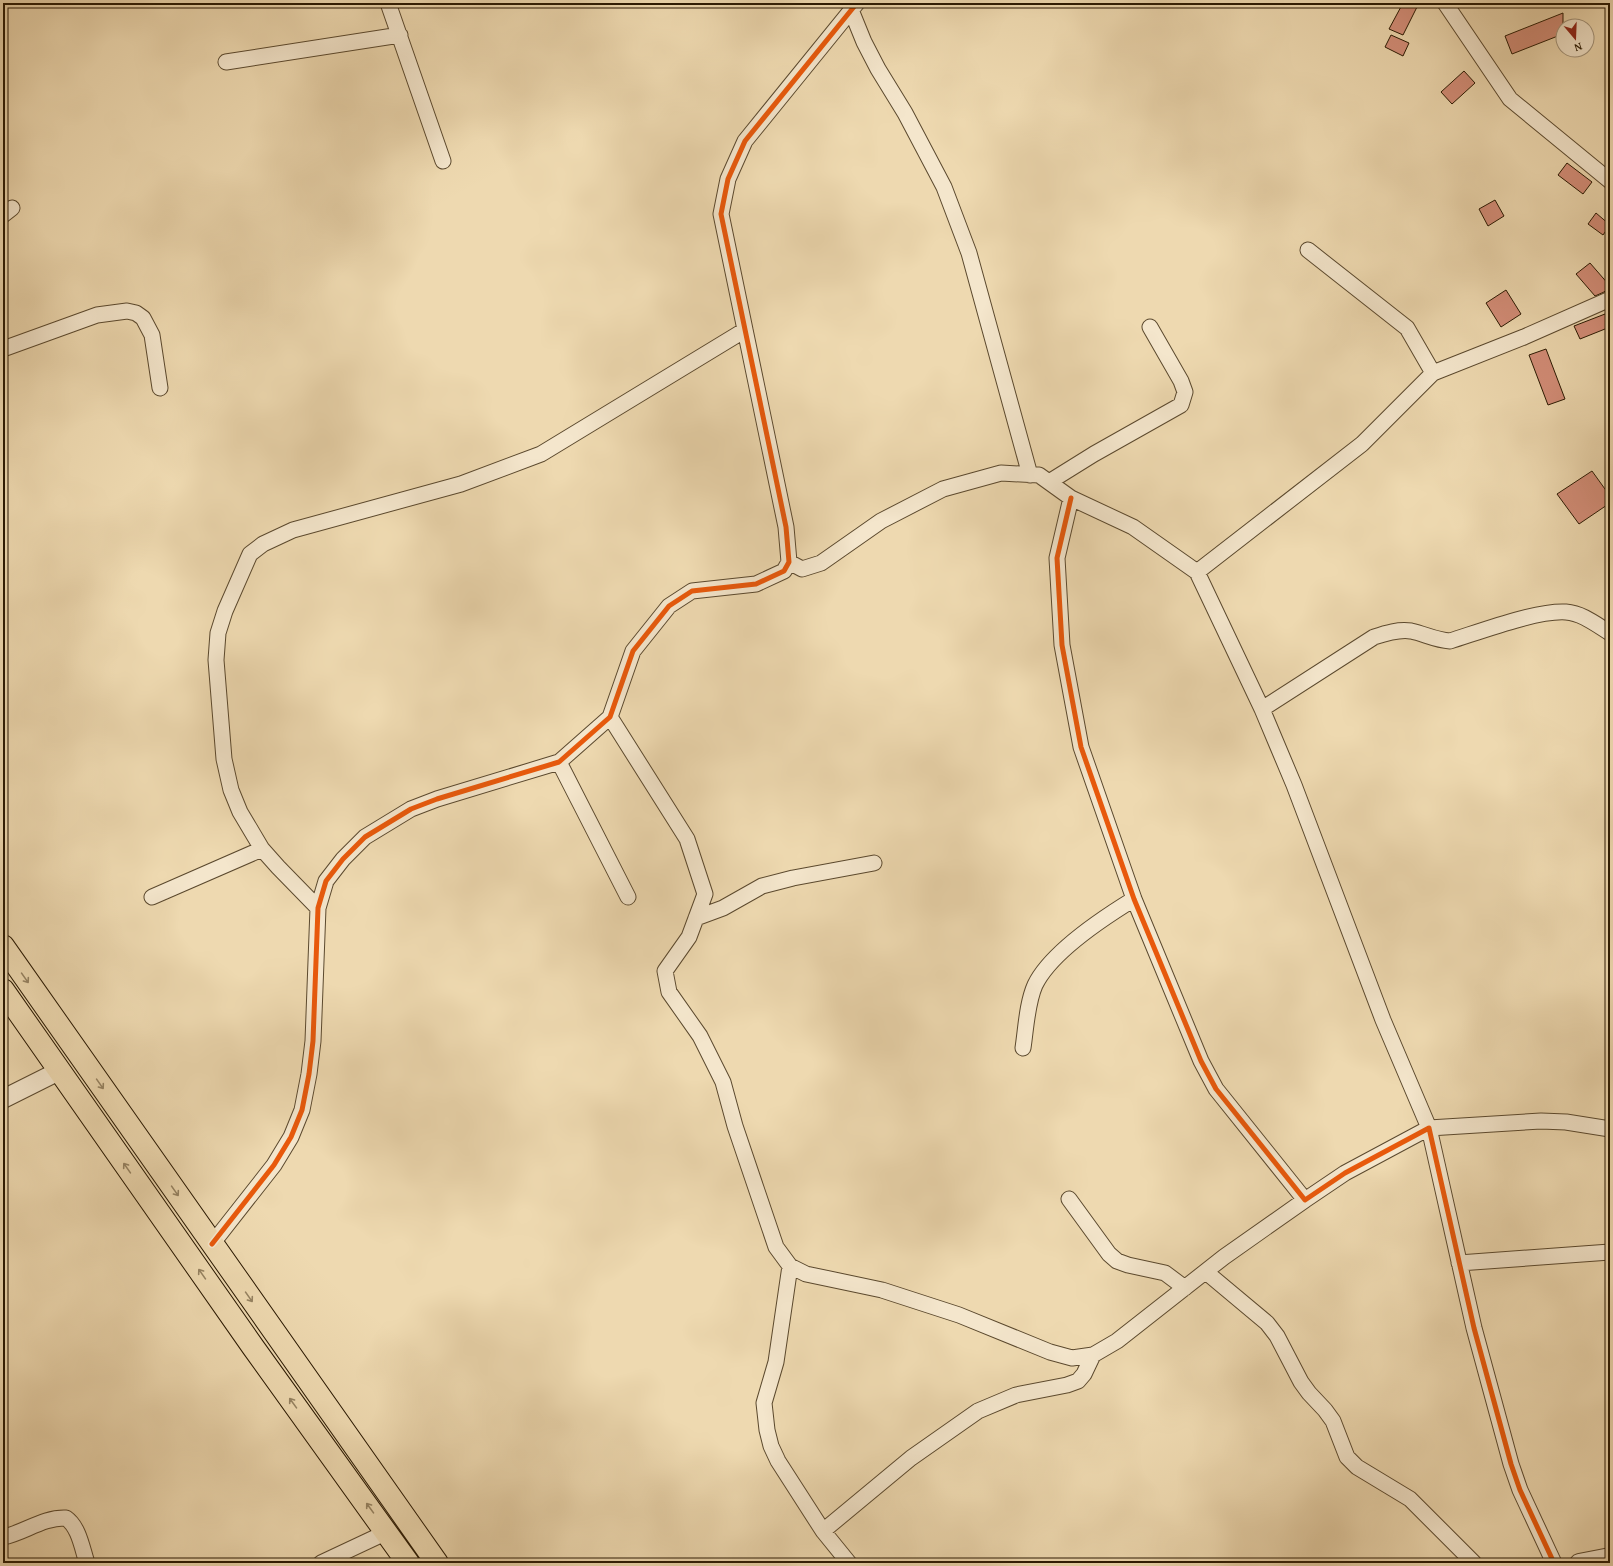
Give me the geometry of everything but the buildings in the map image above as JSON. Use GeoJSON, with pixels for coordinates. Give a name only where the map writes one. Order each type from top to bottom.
{"type":"FeatureCollection","features":[{"type":"Feature","properties":{"kind":"main road"},"geometry":{"type":"LineString","coordinates":[[3,946],[437,1563]]}},
{"type":"Feature","properties":{"kind":"main road"},"geometry":{"type":"LineString","coordinates":[[3,990],[58,1072],[408,1563]]}},
{"type":"Feature","properties":{"kind":"street"},"geometry":{"type":"LineString","coordinates":[[388,3],[443,161]]}},
{"type":"Feature","properties":{"kind":"street"},"geometry":{"type":"LineString","coordinates":[[1445,3],[1510,99],[1610,181]]}},
{"type":"Feature","properties":{"kind":"street"},"geometry":{"type":"LineString","coordinates":[[212,1244],[274,1165],[291,1137],[302,1110],[313,1042],[318,908],[326,881],[343,859],[365,837],[411,810],[437,799],[559,762],[610,717],[633,651],[669,606],[692,591],[756,584],[784,571],[789,562],[786,527],[721,214],[728,179],[745,141],[854,6]]}},
{"type":"Feature","properties":{"kind":"street"},"geometry":{"type":"LineString","coordinates":[[854,6],[864,42],[878,70],[905,113],[944,187],[969,253],[1030,475]]}},
{"type":"Feature","properties":{"kind":"street"},"geometry":{"type":"LineString","coordinates":[[226,62],[400,35]]}},
{"type":"Feature","properties":{"kind":"street"},"geometry":{"type":"LineString","coordinates":[[1308,250],[1407,328],[1433,373]]}},
{"type":"Feature","properties":{"kind":"street"},"geometry":{"type":"LineString","coordinates":[[1197,572],[1362,444],[1433,373],[1524,337],[1610,299]]}},
{"type":"Feature","properties":{"kind":"street"},"geometry":{"type":"LineString","coordinates":[[3,349],[97,315],[127,311],[136,313],[143,318],[152,335],[160,388]]}},
{"type":"Feature","properties":{"kind":"street"},"geometry":{"type":"LineString","coordinates":[[1049,482],[1094,454],[1181,405],[1185,392],[1181,380],[1150,327]]}},
{"type":"Feature","properties":{"kind":"street"},"geometry":{"type":"LineString","coordinates":[[318,908],[278,868],[262,849],[240,812],[231,790],[224,759],[216,660],[218,633],[225,611],[250,554],[263,544],[293,530],[461,484],[541,454],[745,330]]}},
{"type":"Feature","properties":{"kind":"street"},"geometry":{"type":"LineString","coordinates":[[789,562],[802,569],[821,563],[881,521],[943,489],[1001,473],[1039,475],[1070,498],[1133,527],[1197,572],[1262,709],[1294,786],[1383,1020],[1429,1128],[1474,1328],[1511,1464],[1520,1490],[1554,1563]]}},
{"type":"Feature","properties":{"kind":"street"},"geometry":{"type":"LineString","coordinates":[[1070,498],[1057,558],[1062,645],[1082,747],[1134,899],[1201,1061],[1216,1090],[1305,1200]]}},
{"type":"Feature","properties":{"kind":"street"},"geometry":{"type":"LineString","coordinates":[[1262,709],[1374,637],[1393,631],[1410,631],[1438,641],[1450,641],[1546,613],[1567,612],[1584,617],[1610,633]]}},
{"type":"Feature","properties":{"kind":"street"},"geometry":{"type":"LineString","coordinates":[[610,717],[687,839],[705,894],[689,937],[665,971],[670,992],[700,1036],[723,1082],[735,1126],[776,1247],[790,1266],[806,1274],[882,1290],[960,1315],[1050,1352],[1072,1358],[1093,1355],[1118,1341],[1206,1272],[1305,1200],[1345,1173],[1429,1128],[1566,1122],[1610,1129]]}},
{"type":"Feature","properties":{"kind":"street"},"geometry":{"type":"LineString","coordinates":[[559,762],[628,897]]}},
{"type":"Feature","properties":{"kind":"street"},"geometry":{"type":"LineString","coordinates":[[152,897],[262,849]]}},
{"type":"Feature","properties":{"kind":"street"},"geometry":{"type":"LineString","coordinates":[[696,918],[723,908],[762,886],[793,878],[874,863]]}},
{"type":"Feature","properties":{"kind":"street"},"geometry":{"type":"LineString","coordinates":[[1023,1048],[1035,985],[1048,965],[1096,922],[1134,899]]}},
{"type":"Feature","properties":{"kind":"street"},"geometry":{"type":"LineString","coordinates":[[3,1099],[58,1072]]}},
{"type":"Feature","properties":{"kind":"street"},"geometry":{"type":"LineString","coordinates":[[1069,1199],[1109,1254],[1117,1261],[1165,1273],[1185,1288]]}},
{"type":"Feature","properties":{"kind":"street"},"geometry":{"type":"LineString","coordinates":[[1460,1263],[1610,1252]]}},
{"type":"Feature","properties":{"kind":"street"},"geometry":{"type":"LineString","coordinates":[[790,1266],[776,1362],[764,1403],[767,1430],[771,1446],[778,1461],[823,1531],[849,1563]]}},
{"type":"Feature","properties":{"kind":"street"},"geometry":{"type":"LineString","coordinates":[[1206,1272],[1267,1323],[1276,1336],[1301,1382],[1333,1421],[1347,1457],[1357,1467],[1410,1499],[1474,1563]]}},
{"type":"Feature","properties":{"kind":"street"},"geometry":{"type":"LineString","coordinates":[[823,1531],[911,1458],[978,1411],[1016,1395],[1067,1386],[1078,1381],[1084,1374],[1093,1355]]}},
{"type":"Feature","properties":{"kind":"street"},"geometry":{"type":"LineString","coordinates":[[3,1537],[18,1533],[47,1520],[66,1518],[70,1521],[79,1536],[87,1563]]}},
{"type":"Feature","properties":{"kind":"street"},"geometry":{"type":"LineString","coordinates":[[321,1563],[387,1532]]}},
{"type":"Feature","properties":{"kind":"street"},"geometry":{"type":"LineString","coordinates":[[1579,1563],[1610,1557]]}},
{"type":"Feature","properties":{"kind":"cycle path"},"geometry":{"type":"LineString","coordinates":[[212,1244],[274,1165],[291,1137],[302,1110],[309,1074],[313,1041],[318,908],[326,881],[343,859],[365,837],[411,809],[437,799],[559,762],[610,717],[633,651],[669,606],[692,591],[756,584],[784,571],[789,562],[786,527],[721,214],[728,179],[745,141],[857,3]]}},
{"type":"Feature","properties":{"kind":"cycle path"},"geometry":{"type":"LineString","coordinates":[[1071,498],[1057,558],[1062,645],[1081,747],[1134,899],[1201,1061],[1216,1089],[1305,1200],[1345,1173],[1429,1128],[1474,1328],[1511,1464],[1520,1490],[1554,1563]]}}]}
